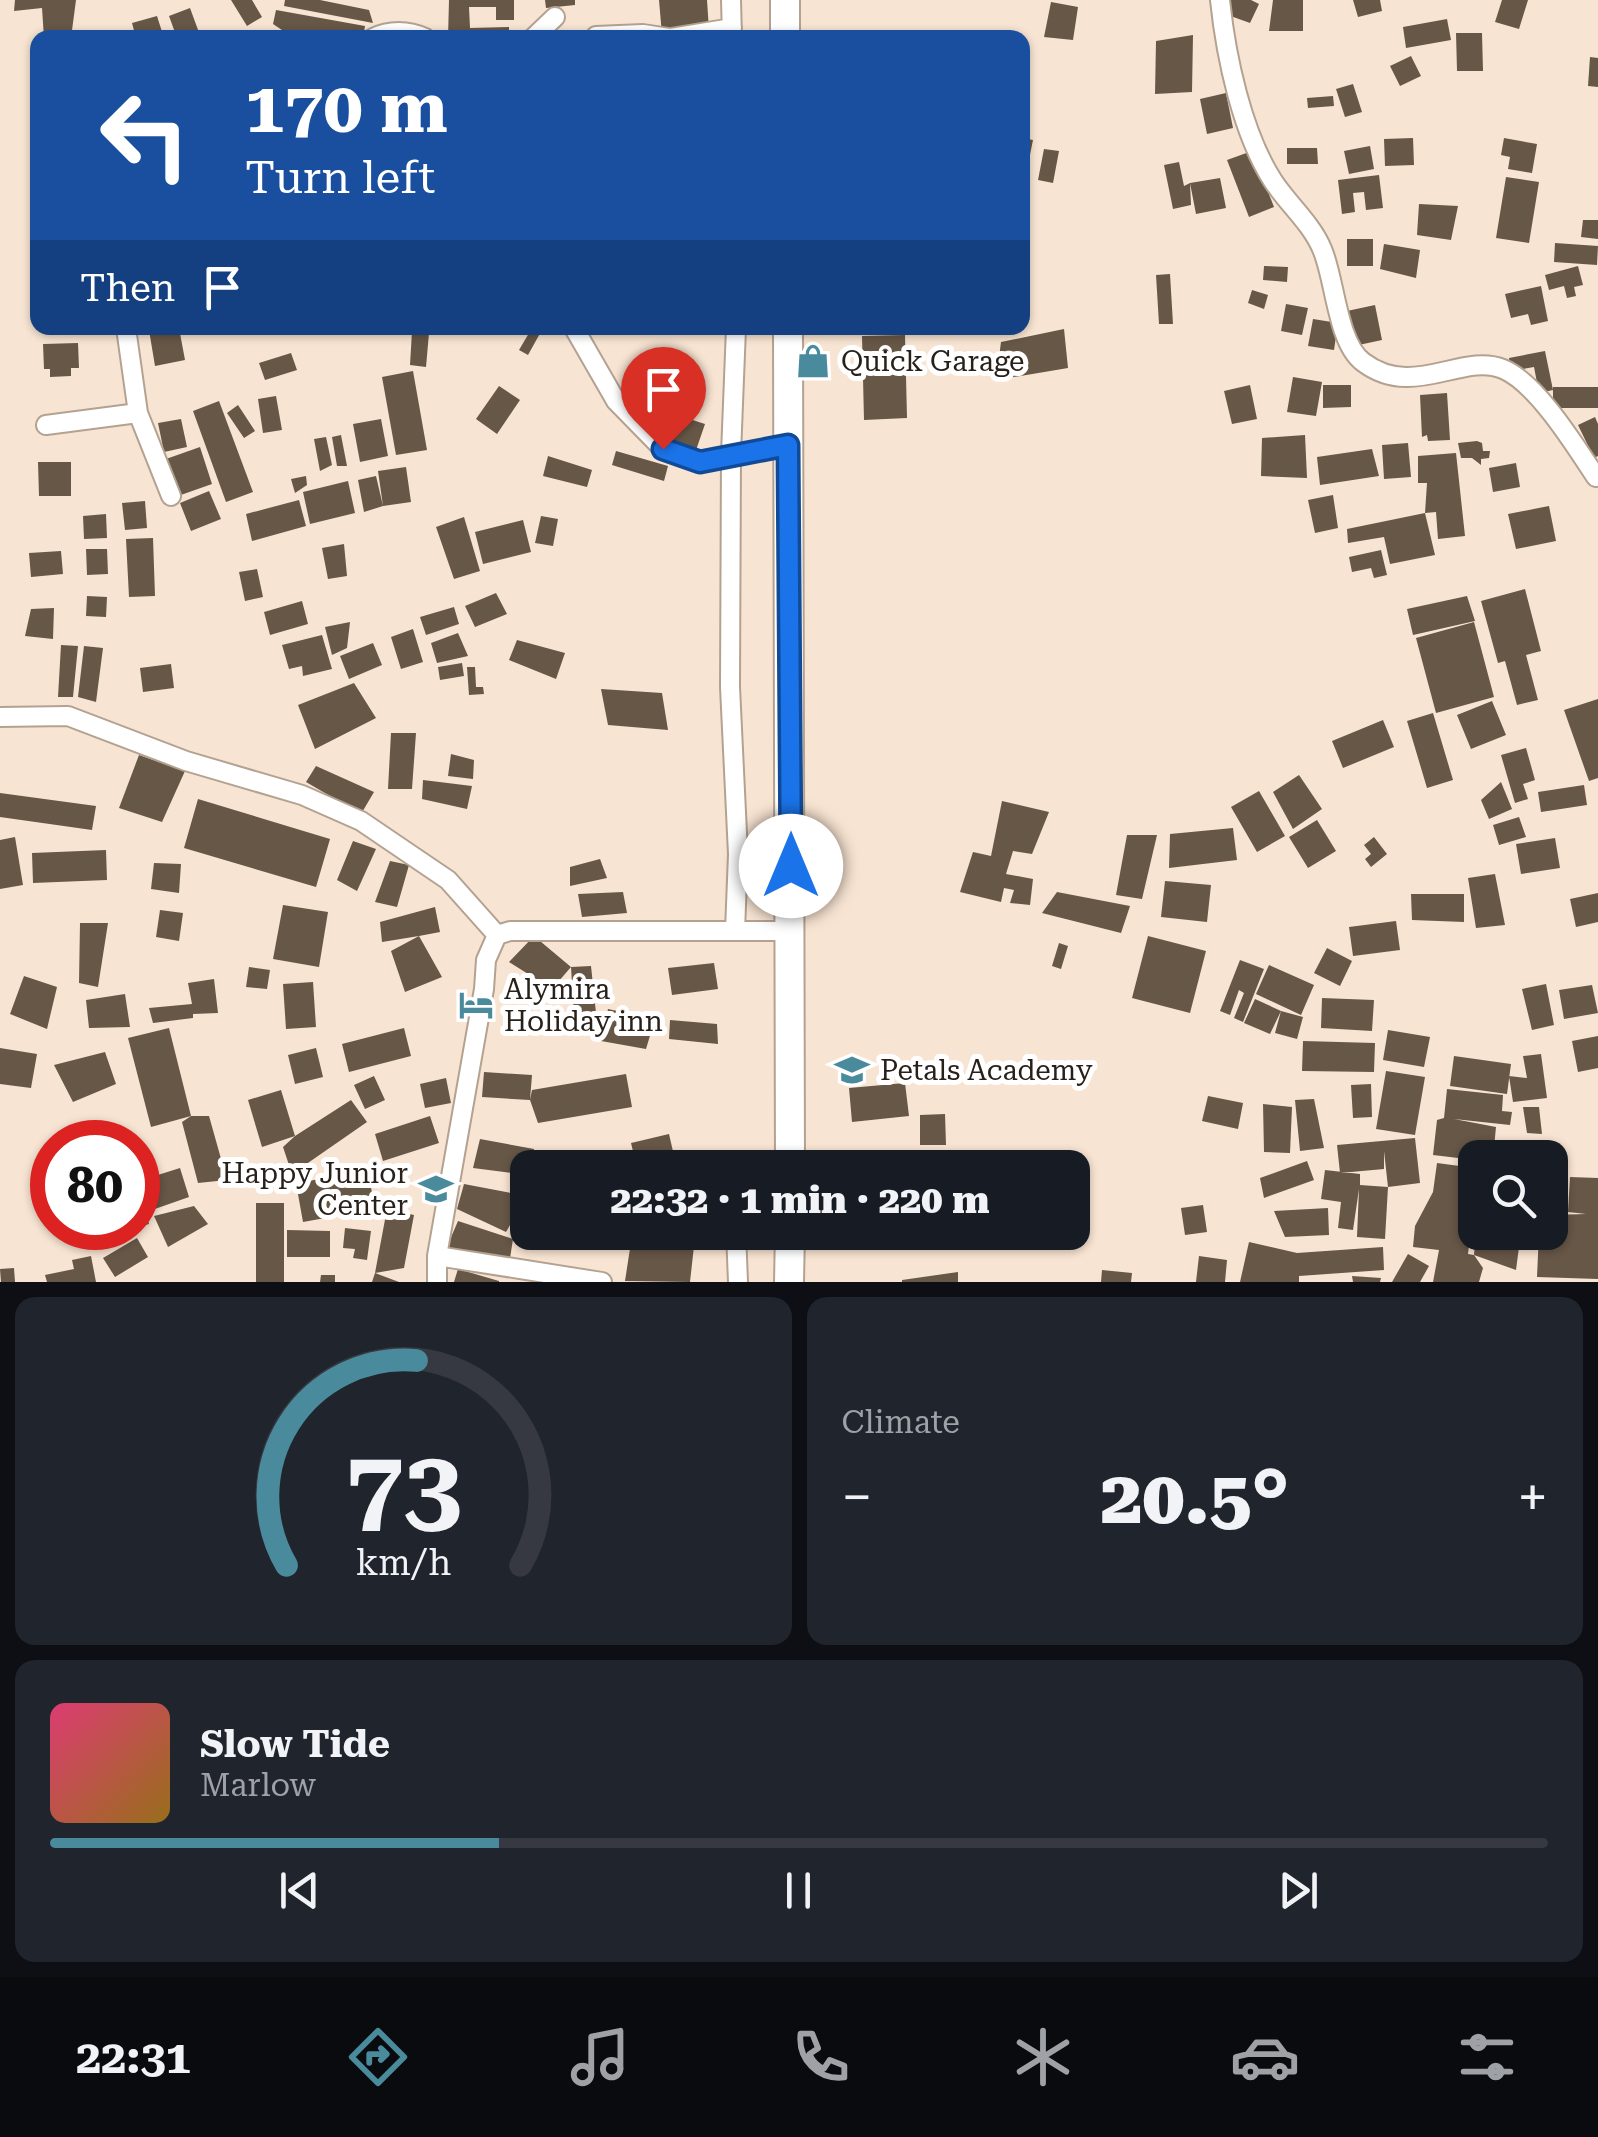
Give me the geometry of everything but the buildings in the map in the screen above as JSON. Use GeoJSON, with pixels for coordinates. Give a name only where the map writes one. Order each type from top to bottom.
{"type":"FeatureCollection","features":[{"type":"Feature","properties":{"kind":"highway"},"geometry":{"type":"LineString","coordinates":[[785,0],[785,30]]}},
{"type":"Feature","properties":{"kind":"highway"},"geometry":{"type":"LineString","coordinates":[[788,335],[790,1150]]}},
{"type":"Feature","properties":{"kind":"highway"},"geometry":{"type":"LineString","coordinates":[[789,1282],[790,1250]]}},
{"type":"Feature","properties":{"kind":"street"},"geometry":{"type":"LineString","coordinates":[[731,0],[732,30]]}},
{"type":"Feature","properties":{"kind":"street"},"geometry":{"type":"LineString","coordinates":[[1220,0],[1224,40],[1250,134],[1272,180],[1322,248],[1350,346],[1361,361],[1404,379],[1476,367],[1501,368],[1555,417],[1596,477]]}},
{"type":"Feature","properties":{"kind":"street"},"geometry":{"type":"LineString","coordinates":[[541,30],[555,17]]}},
{"type":"Feature","properties":{"kind":"street"},"geometry":{"type":"LineString","coordinates":[[127,335],[138,413],[170,496]]}},
{"type":"Feature","properties":{"kind":"street"},"geometry":{"type":"LineString","coordinates":[[578,335],[616,401],[663,449],[700,462],[788,445]]}},
{"type":"Feature","properties":{"kind":"street"},"geometry":{"type":"LineString","coordinates":[[735,930],[738,854],[730,687],[736,335]]}},
{"type":"Feature","properties":{"kind":"street"},"geometry":{"type":"LineString","coordinates":[[46,426],[138,413]]}},
{"type":"Feature","properties":{"kind":"street"},"geometry":{"type":"LineString","coordinates":[[0,717],[68,716],[186,761],[302,795],[361,821],[448,880],[497,934]]}},
{"type":"Feature","properties":{"kind":"street"},"geometry":{"type":"LineString","coordinates":[[497,934],[791,931]]}},
{"type":"Feature","properties":{"kind":"street"},"geometry":{"type":"LineString","coordinates":[[437,1282],[486,960],[497,934]]}},
{"type":"Feature","properties":{"kind":"street"},"geometry":{"type":"LineString","coordinates":[[737,1250],[738,1282]]}},
{"type":"Feature","properties":{"kind":"street"},"geometry":{"type":"LineString","coordinates":[[438,1256],[602,1282]]}},
{"type":"Feature","properties":{"kind":"place","name":"Quick Garage"},"geometry":{"type":"Point","coordinates":[813,361]}},
{"type":"Feature","properties":{"kind":"place","name":"Alymira Holiday inn"},"geometry":{"type":"Point","coordinates":[476,1005]}},
{"type":"Feature","properties":{"kind":"place","name":"Petals Academy"},"geometry":{"type":"Point","coordinates":[852,1070]}},
{"type":"Feature","properties":{"kind":"place","name":"Happy Junior Center"},"geometry":{"type":"Point","coordinates":[436,1189]}},
{"type":"Feature","properties":{"kind":"route"},"geometry":{"type":"LineString","coordinates":[[663,449],[700,462],[788,445],[791,866]]}}]}
